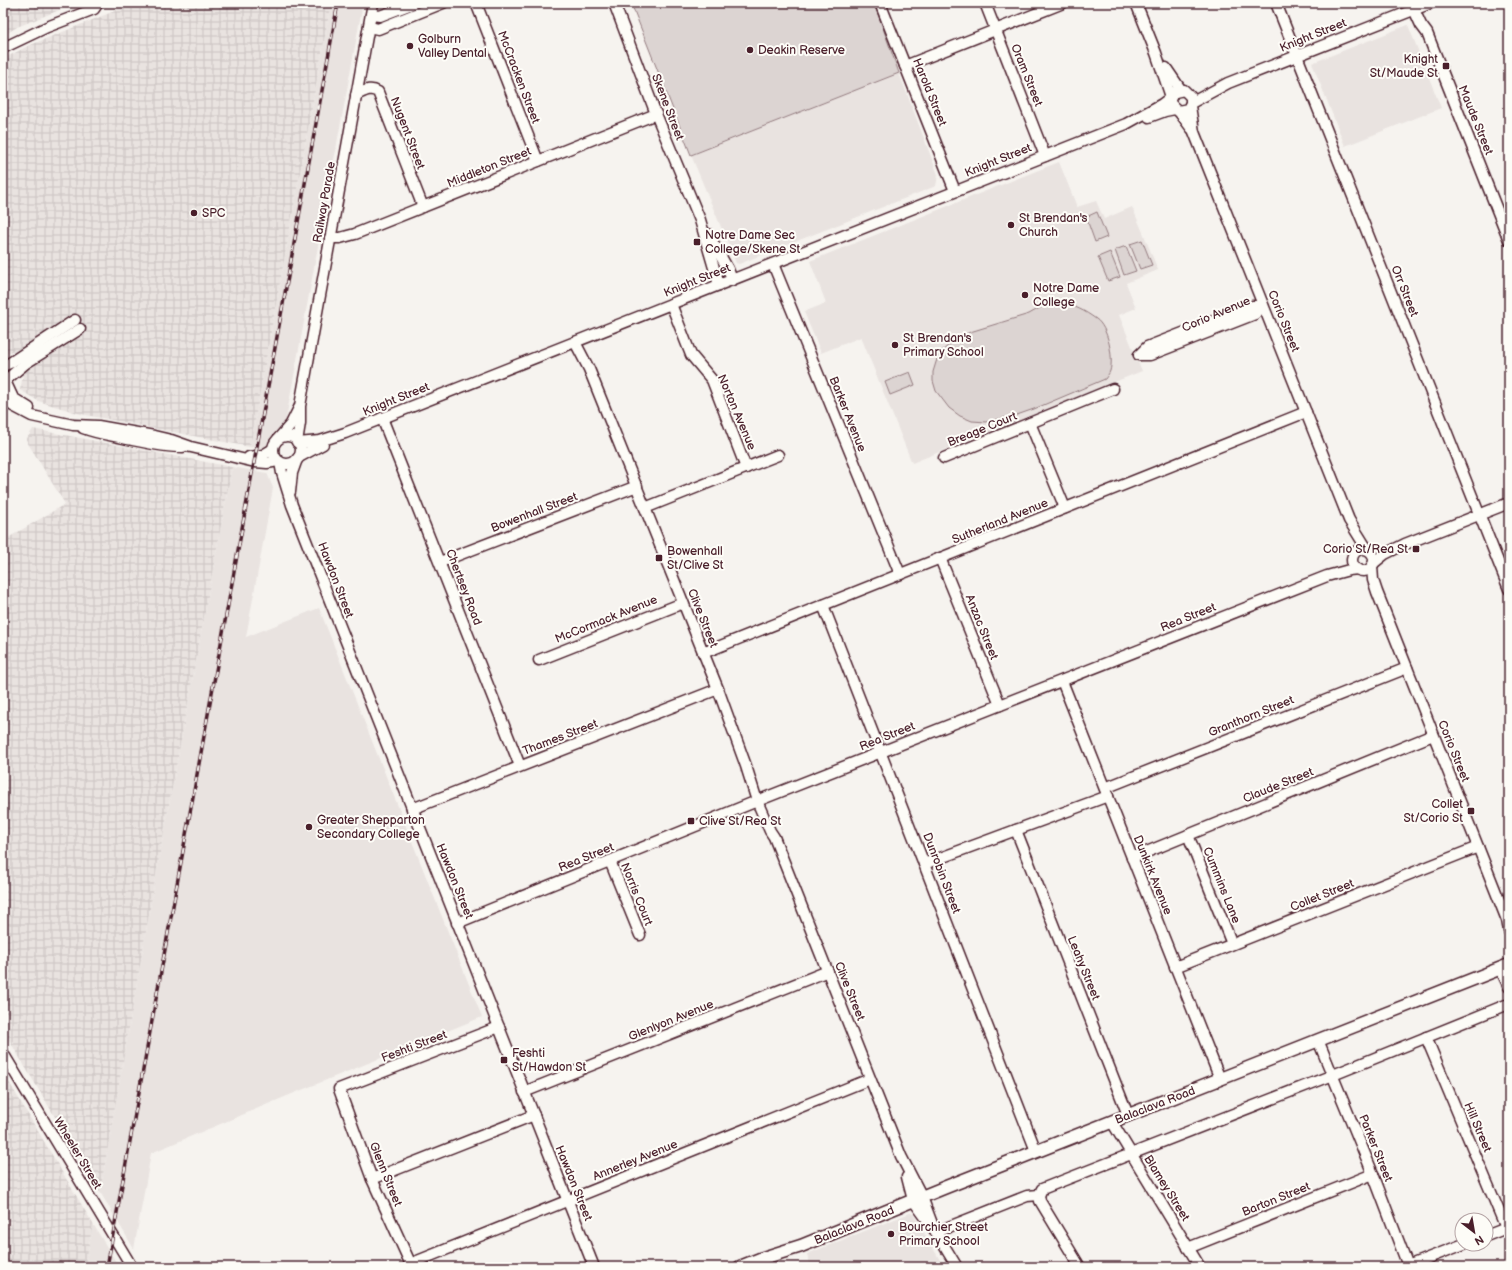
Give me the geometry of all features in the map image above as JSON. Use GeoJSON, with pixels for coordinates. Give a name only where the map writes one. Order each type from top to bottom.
{"type":"FeatureCollection","features":[{"type":"Feature","properties":{"kind":"main road","name":"Balaclava Road"},"geometry":{"type":"LineString","coordinates":[[740,1267],[801,1246],[1036,1151],[1507,966]]}},
{"type":"Feature","properties":{"kind":"main road","name":"Balaclava Road"},"geometry":{"type":"LineString","coordinates":[[762,1267],[801,1246]]}},
{"type":"Feature","properties":{"kind":"street"},"geometry":{"type":"LineString","coordinates":[[80,14],[86,7],[87,3]]}},
{"type":"Feature","properties":{"kind":"street"},"geometry":{"type":"LineString","coordinates":[[3,48],[46,26],[94,8],[98,3]]}},
{"type":"Feature","properties":{"kind":"street","name":"Railway Parade"},"geometry":{"type":"LineString","coordinates":[[298,443],[300,406],[373,3]]}},
{"type":"Feature","properties":{"kind":"street"},"geometry":{"type":"LineString","coordinates":[[371,15],[380,16],[414,3]]}},
{"type":"Feature","properties":{"kind":"street"},"geometry":{"type":"LineString","coordinates":[[369,27],[378,29],[443,3]]}},
{"type":"Feature","properties":{"kind":"street","name":"McCracken Street"},"geometry":{"type":"LineString","coordinates":[[476,3],[538,161]]}},
{"type":"Feature","properties":{"kind":"street","name":"Skene Street"},"geometry":{"type":"LineString","coordinates":[[614,3],[656,114],[700,220],[719,285]]}},
{"type":"Feature","properties":{"kind":"street","name":"Harold Street"},"geometry":{"type":"LineString","coordinates":[[880,3],[955,192]]}},
{"type":"Feature","properties":{"kind":"street","name":"Oram Street"},"geometry":{"type":"LineString","coordinates":[[985,3],[1045,156]]}},
{"type":"Feature","properties":{"kind":"street"},"geometry":{"type":"LineString","coordinates":[[905,66],[1063,3]]}},
{"type":"Feature","properties":{"kind":"street"},"geometry":{"type":"LineString","coordinates":[[1136,3],[1156,53],[1171,98],[1171,104],[1177,110],[1185,110],[1190,105],[1191,97],[1184,91],[1156,53]]}},
{"type":"Feature","properties":{"kind":"street","name":"Orr Street"},"geometry":{"type":"LineString","coordinates":[[1276,3],[1509,589]]}},
{"type":"Feature","properties":{"kind":"street","name":"Knight Street"},"geometry":{"type":"LineString","coordinates":[[1184,91],[1195,92],[1228,83],[1420,5]]}},
{"type":"Feature","properties":{"kind":"street","name":"Maude Street"},"geometry":{"type":"LineString","coordinates":[[1420,5],[1426,23],[1427,33],[1509,240]]}},
{"type":"Feature","properties":{"kind":"street","name":"Knight Street"},"geometry":{"type":"LineString","coordinates":[[1190,105],[1228,83]]}},
{"type":"Feature","properties":{"kind":"street","name":"Nugent Street"},"geometry":{"type":"LineString","coordinates":[[356,95],[368,89],[373,89],[378,92],[423,207]]}},
{"type":"Feature","properties":{"kind":"street"},"geometry":{"type":"LineString","coordinates":[[1171,98],[1175,92],[1184,91]]}},
{"type":"Feature","properties":{"kind":"street","name":"Knight Street"},"geometry":{"type":"LineString","coordinates":[[1126,124],[1171,98]]}},
{"type":"Feature","properties":{"kind":"street","name":"Corio Street"},"geometry":{"type":"LineString","coordinates":[[1190,105],[1194,132],[1263,306],[1349,520],[1368,550]]}},
{"type":"Feature","properties":{"kind":"street","name":"Knight Street"},"geometry":{"type":"LineString","coordinates":[[298,443],[320,441],[345,433],[1126,124],[1177,110]]}},
{"type":"Feature","properties":{"kind":"street","name":"Corio Street"},"geometry":{"type":"LineString","coordinates":[[1177,110],[1194,132]]}},
{"type":"Feature","properties":{"kind":"street","name":"Middleton Street"},"geometry":{"type":"LineString","coordinates":[[330,238],[348,236],[656,114]]}},
{"type":"Feature","properties":{"kind":"street","name":"Skene Street"},"geometry":{"type":"LineString","coordinates":[[700,220],[732,280]]}},
{"type":"Feature","properties":{"kind":"street","name":"Barker Avenue"},"geometry":{"type":"LineString","coordinates":[[773,264],[900,574]]}},
{"type":"Feature","properties":{"kind":"street","name":"Norton Avenue"},"geometry":{"type":"LineString","coordinates":[[672,304],[691,355],[712,380],[746,468]]}},
{"type":"Feature","properties":{"kind":"street","name":"Corio Avenue"},"geometry":{"type":"LineString","coordinates":[[1252,306],[1263,306],[1255,314],[1150,355],[1139,355],[1147,347],[1245,308],[1252,306]]}},
{"type":"Feature","properties":{"kind":"street"},"geometry":{"type":"LineString","coordinates":[[3,366],[78,324],[5,380],[11,395],[15,400],[46,419]]}},
{"type":"Feature","properties":{"kind":"street","name":"Clive Street"},"geometry":{"type":"LineString","coordinates":[[578,341],[718,689],[746,766],[761,800],[770,831],[774,837],[828,971],[918,1199],[956,1267]]}},
{"type":"Feature","properties":{"kind":"street","name":"Breage Court"},"geometry":{"type":"LineString","coordinates":[[944,458],[1113,389]]}},
{"type":"Feature","properties":{"kind":"street"},"geometry":{"type":"LineString","coordinates":[[3,399],[32,416],[73,425],[96,433],[122,434],[151,439],[170,447],[191,447],[255,462],[291,463],[298,458],[300,450],[298,443],[291,437],[283,437],[263,455],[237,457]]}},
{"type":"Feature","properties":{"kind":"street","name":"Railway Parade"},"geometry":{"type":"LineString","coordinates":[[275,445],[291,424],[300,406]]}},
{"type":"Feature","properties":{"kind":"street","name":"Sutherland Avenue"},"geometry":{"type":"LineString","coordinates":[[703,653],[1306,412]]}},
{"type":"Feature","properties":{"kind":"street","name":"Chertsey Road"},"geometry":{"type":"LineString","coordinates":[[382,418],[520,766]]}},
{"type":"Feature","properties":{"kind":"street","name":"Breage Court"},"geometry":{"type":"LineString","coordinates":[[1030,423],[1065,508]]}},
{"type":"Feature","properties":{"kind":"street","name":"Knight Street"},"geometry":{"type":"LineString","coordinates":[[298,458],[345,433]]}},
{"type":"Feature","properties":{"kind":"street"},"geometry":{"type":"LineString","coordinates":[[275,445],[274,456],[279,462]]}},
{"type":"Feature","properties":{"kind":"street"},"geometry":{"type":"LineString","coordinates":[[645,508],[778,455]]}},
{"type":"Feature","properties":{"kind":"street","name":"Hawdon Street"},"geometry":{"type":"LineString","coordinates":[[292,505],[290,484],[292,473],[298,458]]}},
{"type":"Feature","properties":{"kind":"street","name":"Hawdon Street"},"geometry":{"type":"LineString","coordinates":[[279,462],[292,505],[594,1267]]}},
{"type":"Feature","properties":{"kind":"street","name":"Bowenhall Street"},"geometry":{"type":"LineString","coordinates":[[440,562],[637,486]]}},
{"type":"Feature","properties":{"kind":"street"},"geometry":{"type":"LineString","coordinates":[[1405,544],[1385,549],[1360,549],[1354,556],[1354,565],[1360,570],[1368,570],[1386,554],[1405,544],[1509,504]]}},
{"type":"Feature","properties":{"kind":"street","name":"Corio Street"},"geometry":{"type":"LineString","coordinates":[[1349,520],[1354,556]]}},
{"type":"Feature","properties":{"kind":"street"},"geometry":{"type":"LineString","coordinates":[[1368,550],[1374,556],[1373,564]]}},
{"type":"Feature","properties":{"kind":"street","name":"Rea Street"},"geometry":{"type":"LineString","coordinates":[[1327,576],[1341,568],[1354,556]]}},
{"type":"Feature","properties":{"kind":"street","name":"Anzac Street"},"geometry":{"type":"LineString","coordinates":[[940,558],[1000,705]]}},
{"type":"Feature","properties":{"kind":"street","name":"Corio Street"},"geometry":{"type":"LineString","coordinates":[[1373,564],[1374,580],[1377,592],[1508,921],[1509,931]]}},
{"type":"Feature","properties":{"kind":"street","name":"Rea Street"},"geometry":{"type":"LineString","coordinates":[[457,923],[761,800],[1327,576],[1349,570],[1360,570]]}},
{"type":"Feature","properties":{"kind":"street","name":"Corio Street"},"geometry":{"type":"LineString","coordinates":[[1360,570],[1377,592]]}},
{"type":"Feature","properties":{"kind":"street","name":"McCormack Avenue"},"geometry":{"type":"LineString","coordinates":[[539,660],[683,603]]}},
{"type":"Feature","properties":{"kind":"street","name":"Dunrobin Street"},"geometry":{"type":"LineString","coordinates":[[823,605],[1036,1151]]}},
{"type":"Feature","properties":{"kind":"street","name":"Granthorn Street"},"geometry":{"type":"LineString","coordinates":[[924,864],[1016,830],[1407,668]]}},
{"type":"Feature","properties":{"kind":"street","name":"Dunkirk Avenue"},"geometry":{"type":"LineString","coordinates":[[1062,681],[1220,1079]]}},
{"type":"Feature","properties":{"kind":"street","name":"Thames Street"},"geometry":{"type":"LineString","coordinates":[[412,809],[718,689]]}},
{"type":"Feature","properties":{"kind":"street","name":"Claude Street"},"geometry":{"type":"LineString","coordinates":[[1132,858],[1434,735]]}},
{"type":"Feature","properties":{"kind":"street","name":"Leahy Street"},"geometry":{"type":"LineString","coordinates":[[1016,830],[1128,1115]]}},
{"type":"Feature","properties":{"kind":"street","name":"Cummins Lane"},"geometry":{"type":"LineString","coordinates":[[1188,835],[1232,944]]}},
{"type":"Feature","properties":{"kind":"street","name":"Collet Street"},"geometry":{"type":"LineString","coordinates":[[1176,967],[1478,847]]}},
{"type":"Feature","properties":{"kind":"street","name":"Norris Court"},"geometry":{"type":"LineString","coordinates":[[610,862],[640,935]]}},
{"type":"Feature","properties":{"kind":"street"},"geometry":{"type":"LineString","coordinates":[[1507,966],[1509,987]]}},
{"type":"Feature","properties":{"kind":"street","name":"Glenlyon Avenue"},"geometry":{"type":"LineString","coordinates":[[524,1092],[828,971]]}},
{"type":"Feature","properties":{"kind":"street"},"geometry":{"type":"LineString","coordinates":[[1080,1267],[1040,1201],[1039,1194],[1042,1189],[1130,1153],[1333,1075],[1506,1005]]}},
{"type":"Feature","properties":{"kind":"street","name":"Feshti Street"},"geometry":{"type":"LineString","coordinates":[[339,1089],[499,1027]]}},
{"type":"Feature","properties":{"kind":"street","name":"Hill Street"},"geometry":{"type":"LineString","coordinates":[[1426,1037],[1507,1227]]}},
{"type":"Feature","properties":{"kind":"street","name":"Parker Street"},"geometry":{"type":"LineString","coordinates":[[1318,1040],[1373,1174],[1407,1266]]}},
{"type":"Feature","properties":{"kind":"street","name":"Wheeler Street"},"geometry":{"type":"LineString","coordinates":[[3,1053],[132,1267]]}},
{"type":"Feature","properties":{"kind":"street","name":"Annerley Avenue"},"geometry":{"type":"LineString","coordinates":[[411,1266],[870,1079]]}},
{"type":"Feature","properties":{"kind":"street","name":"Glenn Street"},"geometry":{"type":"LineString","coordinates":[[339,1089],[372,1179],[411,1266]]}},
{"type":"Feature","properties":{"kind":"street"},"geometry":{"type":"LineString","coordinates":[[372,1179],[534,1115]]}},
{"type":"Feature","properties":{"kind":"street","name":"Blamey Street"},"geometry":{"type":"LineString","coordinates":[[1112,1122],[1200,1267]]}},
{"type":"Feature","properties":{"kind":"street","name":"Barton Street"},"geometry":{"type":"LineString","coordinates":[[1188,1248],[1373,1174]]}},
{"type":"Feature","properties":{"kind":"street"},"geometry":{"type":"LineString","coordinates":[[935,1231],[1026,1196],[1039,1194]]}},
{"type":"Feature","properties":{"kind":"street"},"geometry":{"type":"LineString","coordinates":[[1494,1233],[1507,1227]]}},
{"type":"Feature","properties":{"kind":"street"},"geometry":{"type":"LineString","coordinates":[[1407,1266],[1454,1248]]}},
{"type":"Feature","properties":{"kind":"shaded area"},"geometry":{"type":"Polygon","coordinates":[[[3,3],[77,3],[17,27],[3,36],[3,3]]]}},
{"type":"Feature","properties":{"kind":"shaded area"},"geometry":{"type":"Polygon","coordinates":[[[114,3],[331,3],[250,447],[81,414],[38,401],[20,390],[24,370],[13,351],[3,354],[3,59],[28,46],[117,10],[114,3]]]}},
{"type":"Feature","properties":{"kind":"shaded area"},"geometry":{"type":"Polygon","coordinates":[[[331,3],[363,3],[286,419],[269,439],[266,449],[250,447],[331,3]]]}},
{"type":"Feature","properties":{"kind":"shaded area","name":"Deakin Reserve"},"geometry":{"type":"Polygon","coordinates":[[[631,3],[874,3],[899,73],[691,155],[631,3]]]}},
{"type":"Feature","properties":{"kind":"shaded area"},"geometry":{"type":"Polygon","coordinates":[[[1408,25],[1441,108],[1345,146],[1312,63],[1408,25]]]}},
{"type":"Feature","properties":{"kind":"shaded area"},"geometry":{"type":"Polygon","coordinates":[[[899,73],[938,175],[936,186],[739,264],[736,263],[691,155],[899,73]]]}},
{"type":"Feature","properties":{"kind":"shaded area","name":"Notre Dame College"},"geometry":{"type":"Polygon","coordinates":[[[1059,162],[1077,207],[1096,201],[1104,219],[1132,207],[1158,270],[1126,283],[1136,308],[1119,315],[1142,371],[912,463],[861,337],[821,353],[804,312],[826,303],[810,261],[1059,162]]]}},
{"type":"Feature","properties":{"kind":"shaded area"},"geometry":{"type":"Polygon","coordinates":[[[1097,212],[1107,237],[1095,242],[1086,217],[1097,212]]]}},
{"type":"Feature","properties":{"kind":"shaded area"},"geometry":{"type":"Polygon","coordinates":[[[1142,240],[1152,265],[1140,269],[1130,244],[1142,240]]]}},
{"type":"Feature","properties":{"kind":"shaded area"},"geometry":{"type":"Polygon","coordinates":[[[1126,246],[1136,271],[1124,275],[1115,250],[1126,246]]]}},
{"type":"Feature","properties":{"kind":"shaded area"},"geometry":{"type":"Polygon","coordinates":[[[1110,252],[1120,277],[1108,281],[1098,257],[1110,252]]]}},
{"type":"Feature","properties":{"kind":"shaded area"},"geometry":{"type":"Polygon","coordinates":[[[1060,303],[1075,307],[1088,313],[1100,323],[1104,329],[1109,343],[1111,359],[1110,371],[1105,379],[1034,409],[1017,415],[986,422],[972,421],[960,416],[949,408],[936,391],[933,381],[933,372],[939,353],[957,339],[970,332],[1029,314],[1045,305],[1060,303]]]}},
{"type":"Feature","properties":{"kind":"shaded area"},"geometry":{"type":"Polygon","coordinates":[[[910,372],[915,385],[890,395],[885,382],[910,372]]]}},
{"type":"Feature","properties":{"kind":"shaded area"},"geometry":{"type":"Polygon","coordinates":[[[33,429],[232,467],[157,869],[100,1192],[3,1030],[3,541],[65,504],[26,440],[33,429]]]}},
{"type":"Feature","properties":{"kind":"shaded area","name":"Greater Shepparton Secondary College"},"geometry":{"type":"Polygon","coordinates":[[[232,467],[267,473],[273,488],[246,637],[319,608],[482,1017],[151,1153],[134,1249],[100,1192],[157,869],[232,467]]]}},
{"type":"Feature","properties":{"kind":"shaded area"},"geometry":{"type":"Polygon","coordinates":[[[3,1072],[93,1224],[85,1267],[3,1267],[3,1072]]]}},
{"type":"Feature","properties":{"kind":"shaded area","name":"Bourchier Street Primary School"},"geometry":{"type":"Polygon","coordinates":[[[910,1213],[913,1214],[944,1267],[811,1267],[807,1254],[910,1213]]]}},
{"type":"Feature","properties":{"kind":"shaded area"},"geometry":{"type":"Polygon","coordinates":[[[93,1224],[119,1267],[85,1267],[93,1224]]]}},
{"type":"Feature","properties":{"kind":"railway"},"geometry":{"type":"LineString","coordinates":[[107,1267],[338,3]]}},
{"type":"Feature","properties":{"kind":"place","name":"Golburn Valley Dental"},"geometry":{"type":"Point","coordinates":[410,46]}},
{"type":"Feature","properties":{"kind":"place","name":"Deakin Reserve"},"geometry":{"type":"Point","coordinates":[750,50]}},
{"type":"Feature","properties":{"kind":"place","name":"Knight St/Maude St"},"geometry":{"type":"Point","coordinates":[1446,66]}},
{"type":"Feature","properties":{"kind":"place","name":"SPC"},"geometry":{"type":"Point","coordinates":[194,213]}},
{"type":"Feature","properties":{"kind":"place","name":"St Brendan's Church"},"geometry":{"type":"Point","coordinates":[1011,225]}},
{"type":"Feature","properties":{"kind":"place","name":"Notre Dame Sec College/Skene St"},"geometry":{"type":"Point","coordinates":[697,242]}},
{"type":"Feature","properties":{"kind":"place","name":"Notre Dame College"},"geometry":{"type":"Point","coordinates":[1025,295]}},
{"type":"Feature","properties":{"kind":"place","name":"St Brendan's Primary School"},"geometry":{"type":"Point","coordinates":[895,345]}},
{"type":"Feature","properties":{"kind":"place","name":"Corio St/Rea St"},"geometry":{"type":"Point","coordinates":[1416,549]}},
{"type":"Feature","properties":{"kind":"place","name":"Bowenhall St/Clive St"},"geometry":{"type":"Point","coordinates":[659,558]}},
{"type":"Feature","properties":{"kind":"place","name":"Collet St/Corio St"},"geometry":{"type":"Point","coordinates":[1471,811]}},
{"type":"Feature","properties":{"kind":"place","name":"Clive St/Rea St"},"geometry":{"type":"Point","coordinates":[691,821]}},
{"type":"Feature","properties":{"kind":"place","name":"Greater Shepparton Secondary College"},"geometry":{"type":"Point","coordinates":[309,827]}},
{"type":"Feature","properties":{"kind":"place","name":"Feshti St/Hawdon St"},"geometry":{"type":"Point","coordinates":[504,1060]}},
{"type":"Feature","properties":{"kind":"place","name":"Bourchier Street Primary School"},"geometry":{"type":"Point","coordinates":[891,1234]}}]}
